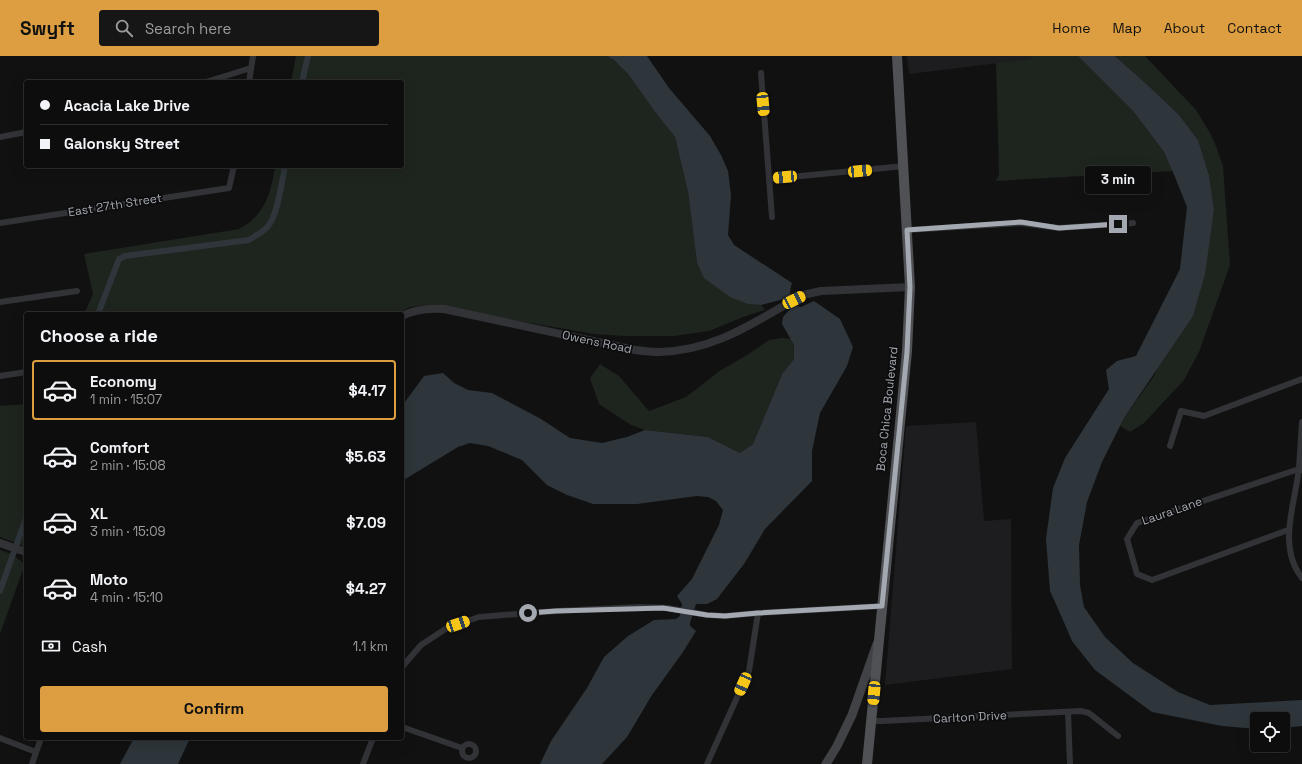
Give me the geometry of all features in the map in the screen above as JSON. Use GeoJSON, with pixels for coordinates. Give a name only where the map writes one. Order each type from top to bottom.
{"type":"FeatureCollection","features":[{"type":"Feature","properties":{"kind":"main road","name":"Boca Chica Boulevard"},"geometry":{"type":"LineString","coordinates":[[867,764],[907,352],[910,287],[897,56]]}},
{"type":"Feature","properties":{"kind":"main road"},"geometry":{"type":"LineString","coordinates":[[826,764],[852,715],[879,639]]}},
{"type":"Feature","properties":{"kind":"street"},"geometry":{"type":"LineString","coordinates":[[249,80],[253,56]]}},
{"type":"Feature","properties":{"kind":"street"},"geometry":{"type":"LineString","coordinates":[[212,80],[251,68]]}},
{"type":"Feature","properties":{"kind":"street"},"geometry":{"type":"LineString","coordinates":[[761,73],[772,217]]}},
{"type":"Feature","properties":{"kind":"street"},"geometry":{"type":"LineString","coordinates":[[0,136],[24,132]]}},
{"type":"Feature","properties":{"kind":"street"},"geometry":{"type":"LineString","coordinates":[[770,179],[904,166]]}},
{"type":"Feature","properties":{"kind":"street","name":"East 27th Street"},"geometry":{"type":"LineString","coordinates":[[0,223],[229,188],[234,168]]}},
{"type":"Feature","properties":{"kind":"street"},"geometry":{"type":"LineString","coordinates":[[907,230],[1021,222],[1059,228],[1133,223]]}},
{"type":"Feature","properties":{"kind":"street"},"geometry":{"type":"LineString","coordinates":[[794,300],[803,295],[821,291],[910,287]]}},
{"type":"Feature","properties":{"kind":"street"},"geometry":{"type":"LineString","coordinates":[[0,302],[77,291]]}},
{"type":"Feature","properties":{"kind":"street","name":"Owens Road"},"geometry":{"type":"LineString","coordinates":[[404,315],[419,310],[434,308],[450,310],[485,319],[627,348],[658,352],[697,348],[735,333],[785,305]]}},
{"type":"Feature","properties":{"kind":"street"},"geometry":{"type":"LineString","coordinates":[[0,376],[24,372]]}},
{"type":"Feature","properties":{"kind":"street"},"geometry":{"type":"LineString","coordinates":[[1170,446],[1180,411],[1204,416],[1302,378]]}},
{"type":"Feature","properties":{"kind":"street"},"geometry":{"type":"LineString","coordinates":[[1302,422],[1300,469],[1288,530],[1290,554],[1302,578]]}},
{"type":"Feature","properties":{"kind":"street","name":"Laura Lane"},"geometry":{"type":"LineString","coordinates":[[1288,530],[1152,580],[1137,574],[1127,539],[1137,523],[1300,469]]}},
{"type":"Feature","properties":{"kind":"street"},"geometry":{"type":"LineString","coordinates":[[0,543],[24,551]]}},
{"type":"Feature","properties":{"kind":"street"},"geometry":{"type":"LineString","coordinates":[[404,665],[421,645],[447,628],[479,617],[639,607],[668,608],[707,615],[725,616],[882,606]]}},
{"type":"Feature","properties":{"kind":"street"},"geometry":{"type":"LineString","coordinates":[[707,764],[749,671],[758,613]]}},
{"type":"Feature","properties":{"kind":"street","name":"Carlton Drive"},"geometry":{"type":"LineString","coordinates":[[871,721],[1081,711],[1089,713],[1118,736]]}},
{"type":"Feature","properties":{"kind":"street"},"geometry":{"type":"LineString","coordinates":[[1068,712],[1070,764]]}},
{"type":"Feature","properties":{"kind":"street"},"geometry":{"type":"LineString","coordinates":[[404,728],[462,748]]}},
{"type":"Feature","properties":{"kind":"street"},"geometry":{"type":"LineString","coordinates":[[0,738],[36,752]]}},
{"type":"Feature","properties":{"kind":"street"},"geometry":{"type":"LineString","coordinates":[[32,764],[40,740]]}},
{"type":"Feature","properties":{"kind":"street"},"geometry":{"type":"LineString","coordinates":[[363,764],[372,740]]}},
{"type":"Feature","properties":{"kind":"street"},"geometry":{"type":"LineString","coordinates":[[462,748],[469,743],[476,747],[476,753],[473,757],[467,758],[465,756]]}},
{"type":"Feature","properties":{"kind":"street"},"geometry":{"type":"LineString","coordinates":[[462,748],[465,756],[464,764]]}},
{"type":"Feature","properties":{"kind":"shaded area"},"geometry":{"type":"Polygon","coordinates":[[[296,56],[607,56],[614,60],[628,74],[675,137],[688,192],[697,263],[748,304],[761,305],[765,310],[709,331],[674,336],[624,336],[594,334],[426,305],[410,307],[401,312],[85,312],[93,294],[84,254],[239,229],[251,221],[266,202],[271,188],[275,168],[404,168],[404,80],[291,80],[296,56]]]}},
{"type":"Feature","properties":{"kind":"shaded area"},"geometry":{"type":"Polygon","coordinates":[[[607,56],[647,56],[669,88],[710,136],[721,155],[728,171],[731,195],[728,235],[734,245],[792,283],[790,290],[791,295],[797,306],[801,307],[814,301],[840,319],[853,347],[847,366],[820,413],[812,451],[812,481],[765,529],[744,564],[717,599],[707,604],[696,604],[690,626],[696,631],[652,695],[627,737],[602,764],[540,764],[551,741],[587,688],[604,657],[628,636],[654,620],[676,619],[680,616],[682,604],[677,596],[692,579],[719,525],[723,510],[716,501],[708,497],[697,496],[637,504],[593,504],[567,495],[547,485],[522,460],[488,446],[470,443],[458,447],[404,480],[404,403],[424,376],[443,373],[454,383],[468,390],[492,393],[541,419],[570,438],[602,443],[627,437],[645,430],[708,437],[740,453],[753,444],[782,374],[794,359],[794,345],[782,324],[783,317],[790,309],[784,299],[761,305],[748,304],[730,297],[704,278],[697,263],[688,192],[675,137],[628,74],[614,60],[607,56]]]}},
{"type":"Feature","properties":{"kind":"shaded area"},"geometry":{"type":"Polygon","coordinates":[[[907,56],[1039,56],[1040,58],[909,74],[907,56]]]}},
{"type":"Feature","properties":{"kind":"shaded area"},"geometry":{"type":"Polygon","coordinates":[[[1032,56],[1078,56],[1133,111],[1164,152],[1173,171],[996,181],[999,174],[996,63],[1031,59],[1032,56]]]}},
{"type":"Feature","properties":{"kind":"shaded area"},"geometry":{"type":"Polygon","coordinates":[[[1078,56],[1115,56],[1179,115],[1198,140],[1209,175],[1214,210],[1205,274],[1193,316],[1124,418],[1102,462],[1087,502],[1079,545],[1080,585],[1084,607],[1105,637],[1133,663],[1178,692],[1210,705],[1302,700],[1302,726],[1290,727],[1290,712],[1250,712],[1250,728],[1222,726],[1152,712],[1095,670],[1072,641],[1050,591],[1046,539],[1053,488],[1065,458],[1109,389],[1106,370],[1117,361],[1136,356],[1180,269],[1187,207],[1164,152],[1133,111],[1078,56]]]}},
{"type":"Feature","properties":{"kind":"shaded area"},"geometry":{"type":"Polygon","coordinates":[[[1115,56],[1145,56],[1196,110],[1210,133],[1223,166],[1230,265],[1199,352],[1184,380],[1144,423],[1130,432],[1120,426],[1154,376],[1209,240],[1214,210],[1209,175],[1198,140],[1179,115],[1115,56]]]}},
{"type":"Feature","properties":{"kind":"shaded area"},"geometry":{"type":"Polygon","coordinates":[[[782,338],[791,339],[794,345],[794,359],[782,374],[753,444],[740,453],[708,437],[645,430],[631,425],[599,404],[590,378],[600,364],[619,376],[649,411],[686,397],[721,370],[769,340],[782,338]]]}},
{"type":"Feature","properties":{"kind":"shaded area"},"geometry":{"type":"Polygon","coordinates":[[[24,404],[24,546],[0,537],[0,406],[24,404]]]}},
{"type":"Feature","properties":{"kind":"shaded area"},"geometry":{"type":"Polygon","coordinates":[[[976,422],[984,521],[1011,519],[1012,669],[885,685],[906,426],[976,422]]]}},
{"type":"Feature","properties":{"kind":"shaded area"},"geometry":{"type":"Polygon","coordinates":[[[0,550],[11,554],[24,563],[24,567],[0,634],[0,550]]]}},
{"type":"Feature","properties":{"kind":"shaded area"},"geometry":{"type":"Polygon","coordinates":[[[133,740],[189,740],[178,764],[120,764],[133,740]]]}},
{"type":"Feature","properties":{"kind":"waterway"},"geometry":{"type":"LineString","coordinates":[[302,80],[308,56]]}},
{"type":"Feature","properties":{"kind":"waterway"},"geometry":{"type":"LineString","coordinates":[[99,312],[119,259],[125,256],[249,240],[265,230],[275,213],[285,168]]}},
{"type":"Feature","properties":{"kind":"waterway"},"geometry":{"type":"LineString","coordinates":[[0,591],[24,524]]}},
{"type":"Feature","properties":{"kind":"route"},"geometry":{"type":"LineString","coordinates":[[528,613],[639,607],[668,608],[714,616],[725,616],[882,606],[898,429],[907,352],[910,287],[907,230],[1021,222],[1059,228],[1118,224]]}}]}
